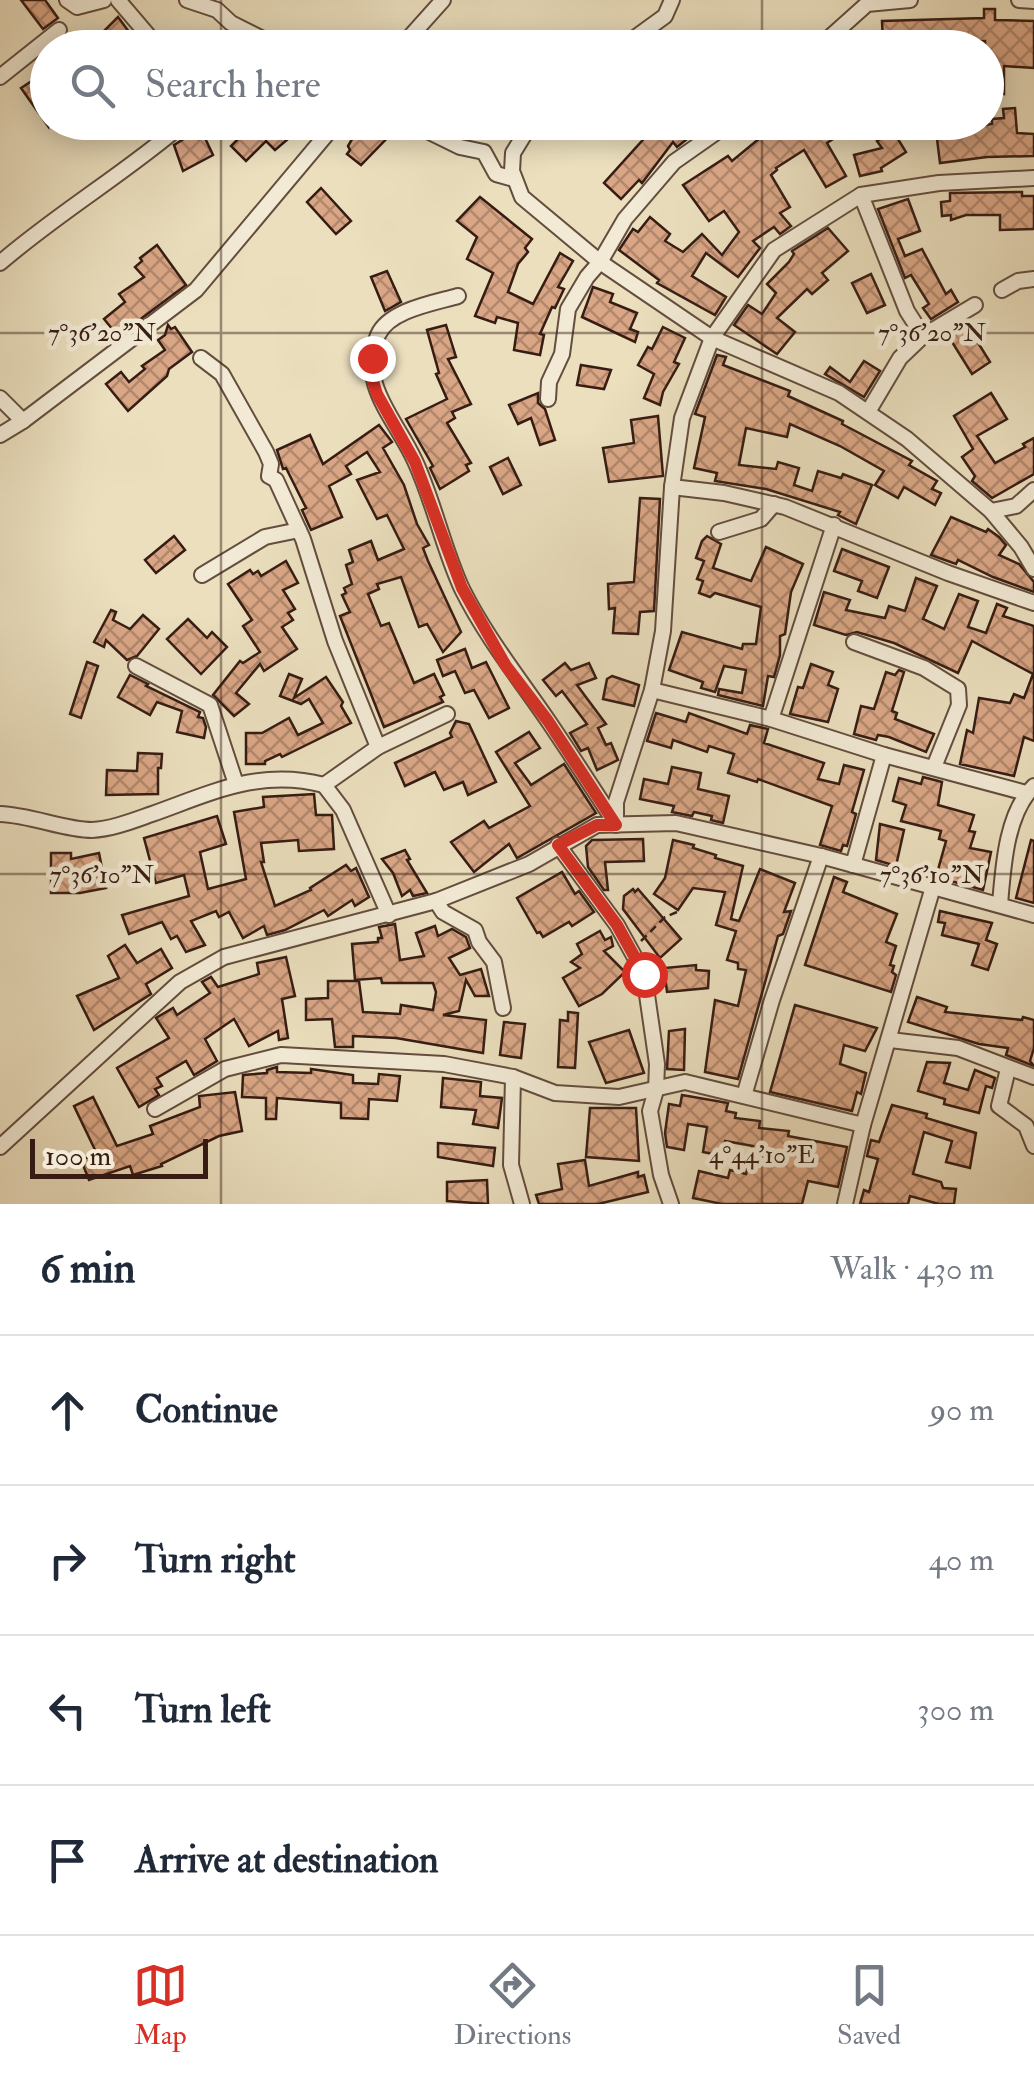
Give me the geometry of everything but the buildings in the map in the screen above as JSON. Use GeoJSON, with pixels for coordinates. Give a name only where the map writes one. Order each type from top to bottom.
{"type":"FeatureCollection","features":[{"type":"Feature","properties":{"kind":"street"},"geometry":{"type":"LineString","coordinates":[[68,0],[77,7],[104,0]]}},
{"type":"Feature","properties":{"kind":"street"},"geometry":{"type":"LineString","coordinates":[[118,0],[144,30]]}},
{"type":"Feature","properties":{"kind":"street"},"geometry":{"type":"LineString","coordinates":[[188,0],[216,10],[246,30]]}},
{"type":"Feature","properties":{"kind":"street"},"geometry":{"type":"LineString","coordinates":[[416,30],[443,0]]}},
{"type":"Feature","properties":{"kind":"street"},"geometry":{"type":"LineString","coordinates":[[646,30],[665,16],[672,0]]}},
{"type":"Feature","properties":{"kind":"street"},"geometry":{"type":"LineString","coordinates":[[838,30],[867,4],[910,0]]}},
{"type":"Feature","properties":{"kind":"street"},"geometry":{"type":"LineString","coordinates":[[1020,0],[1034,1]]}},
{"type":"Feature","properties":{"kind":"street"},"geometry":{"type":"LineString","coordinates":[[0,77],[30,53]]}},
{"type":"Feature","properties":{"kind":"street"},"geometry":{"type":"LineString","coordinates":[[0,262],[164,140]]}},
{"type":"Feature","properties":{"kind":"street"},"geometry":{"type":"LineString","coordinates":[[0,435],[196,290],[322,140]]}},
{"type":"Feature","properties":{"kind":"street"},"geometry":{"type":"LineString","coordinates":[[446,140],[484,152],[496,174],[514,178]]}},
{"type":"Feature","properties":{"kind":"street"},"geometry":{"type":"LineString","coordinates":[[522,140],[514,153],[514,178],[522,197],[600,262],[712,338],[839,394],[908,439],[991,511],[1022,546],[1034,569]]}},
{"type":"Feature","properties":{"kind":"street"},"geometry":{"type":"LineString","coordinates":[[548,399],[550,382],[562,354],[568,309],[625,219],[674,162],[705,140]]}},
{"type":"Feature","properties":{"kind":"street"},"geometry":{"type":"LineString","coordinates":[[616,825],[616,802],[652,690],[663,631],[672,487],[682,418],[712,338],[774,250],[861,194],[1034,178]]}},
{"type":"Feature","properties":{"kind":"street"},"geometry":{"type":"LineString","coordinates":[[861,194],[907,311],[923,336]]}},
{"type":"Feature","properties":{"kind":"street"},"geometry":{"type":"LineString","coordinates":[[1002,290],[1018,281],[1034,280]]}},
{"type":"Feature","properties":{"kind":"street"},"geometry":{"type":"LineString","coordinates":[[458,296],[420,307],[385,324],[372,358],[372,378],[415,462],[452,564],[475,613],[506,666],[548,721],[616,825]]}},
{"type":"Feature","properties":{"kind":"street"},"geometry":{"type":"LineString","coordinates":[[868,412],[894,366],[923,336],[975,304]]}},
{"type":"Feature","properties":{"kind":"street"},"geometry":{"type":"LineString","coordinates":[[201,358],[222,374],[266,452],[270,476],[276,480],[299,530],[335,641],[378,747]]}},
{"type":"Feature","properties":{"kind":"street"},"geometry":{"type":"LineString","coordinates":[[0,398],[23,421]]}},
{"type":"Feature","properties":{"kind":"street"},"geometry":{"type":"LineString","coordinates":[[672,487],[774,504],[1034,603]]}},
{"type":"Feature","properties":{"kind":"street"},"geometry":{"type":"LineString","coordinates":[[991,511],[1016,506],[1034,490]]}},
{"type":"Feature","properties":{"kind":"street"},"geometry":{"type":"LineString","coordinates":[[719,532],[760,519],[774,504]]}},
{"type":"Feature","properties":{"kind":"street"},"geometry":{"type":"LineString","coordinates":[[771,719],[834,525]]}},
{"type":"Feature","properties":{"kind":"street"},"geometry":{"type":"LineString","coordinates":[[202,575],[265,537],[299,530]]}},
{"type":"Feature","properties":{"kind":"street"},"geometry":{"type":"LineString","coordinates":[[854,642],[924,668],[958,689],[959,705],[934,767]]}},
{"type":"Feature","properties":{"kind":"street"},"geometry":{"type":"LineString","coordinates":[[136,666],[210,705],[236,784]]}},
{"type":"Feature","properties":{"kind":"street"},"geometry":{"type":"LineString","coordinates":[[652,690],[771,719],[884,754],[1030,789],[1015,820],[1003,864],[1000,905]]}},
{"type":"Feature","properties":{"kind":"street"},"geometry":{"type":"LineString","coordinates":[[324,785],[378,747],[447,714]]}},
{"type":"Feature","properties":{"kind":"street"},"geometry":{"type":"LineString","coordinates":[[853,865],[884,754]]}},
{"type":"Feature","properties":{"kind":"street"},"geometry":{"type":"LineString","coordinates":[[0,814],[27,815],[90,830],[120,825],[243,780],[302,779],[324,785],[342,810],[389,915]]}},
{"type":"Feature","properties":{"kind":"street"},"geometry":{"type":"LineString","coordinates":[[0,1147],[180,982],[224,956],[436,901],[529,864],[597,825],[676,823],[821,856],[1034,915]]}},
{"type":"Feature","properties":{"kind":"street"},"geometry":{"type":"LineString","coordinates":[[558,845],[617,925],[644,974],[657,1064],[650,1111],[661,1175],[671,1204]]}},
{"type":"Feature","properties":{"kind":"street"},"geometry":{"type":"LineString","coordinates":[[744,1096],[821,856]]}},
{"type":"Feature","properties":{"kind":"street"},"geometry":{"type":"LineString","coordinates":[[844,1204],[863,1124],[933,887]]}},
{"type":"Feature","properties":{"kind":"street"},"geometry":{"type":"LineString","coordinates":[[436,901],[443,912],[474,930],[494,962],[503,1008]]}},
{"type":"Feature","properties":{"kind":"street"},"geometry":{"type":"LineString","coordinates":[[890,1040],[958,1048],[1034,1078]]}},
{"type":"Feature","properties":{"kind":"street"},"geometry":{"type":"LineString","coordinates":[[155,1109],[225,1069],[280,1055],[444,1064],[513,1077],[556,1093],[619,1097],[686,1082],[863,1124]]}},
{"type":"Feature","properties":{"kind":"street"},"geometry":{"type":"LineString","coordinates":[[1008,1069],[999,1106],[1026,1126],[1034,1146]]}},
{"type":"Feature","properties":{"kind":"street"},"geometry":{"type":"LineString","coordinates":[[513,1077],[512,1165],[522,1204],[520,1198]]}},
{"type":"Feature","properties":{"kind":"path"},"geometry":{"type":"LineString","coordinates":[[634,956],[644,935],[677,912]]}},
{"type":"Feature","properties":{"kind":"route"},"geometry":{"type":"LineString","coordinates":[[372,358],[377,394],[415,462],[452,564],[475,613],[506,666],[548,721],[616,825],[597,825],[558,845],[617,925],[644,974]]}}]}
